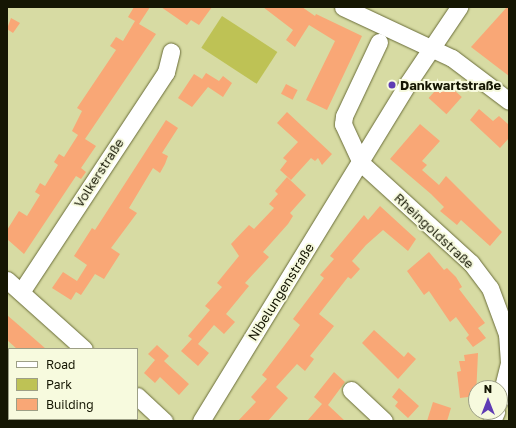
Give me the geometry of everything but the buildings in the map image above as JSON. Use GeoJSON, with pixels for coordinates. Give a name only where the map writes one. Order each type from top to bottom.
{"type":"FeatureCollection","features":[{"type":"Feature","properties":{"kind":"street"},"geometry":{"type":"LineString","coordinates":[[343,7],[452,58],[509,100]]}},
{"type":"Feature","properties":{"kind":"street","name":"Nibelungenstraße"},"geometry":{"type":"LineString","coordinates":[[201,421],[430,49],[459,7]]}},
{"type":"Feature","properties":{"kind":"street"},"geometry":{"type":"LineString","coordinates":[[361,163],[343,124],[344,116],[379,42]]}},
{"type":"Feature","properties":{"kind":"street","name":"Volkerstraße"},"geometry":{"type":"LineString","coordinates":[[21,292],[166,72],[171,52]]}},
{"type":"Feature","properties":{"kind":"street","name":"Rheingoldstraße"},"geometry":{"type":"LineString","coordinates":[[361,163],[471,264],[485,282],[501,311],[509,363],[505,380]]}},
{"type":"Feature","properties":{"kind":"street"},"geometry":{"type":"LineString","coordinates":[[7,280],[83,348]]}},
{"type":"Feature","properties":{"kind":"street"},"geometry":{"type":"LineString","coordinates":[[352,390],[384,421]]}},
{"type":"Feature","properties":{"kind":"street"},"geometry":{"type":"LineString","coordinates":[[138,397],[164,421]]}},
{"type":"Feature","properties":{"kind":"green space"},"geometry":{"type":"Polygon","coordinates":[[[222,16],[277,52],[257,84],[201,48],[222,16]]]}},
{"type":"Feature","properties":{"kind":"place","name":"Dankwartstraße"},"geometry":{"type":"Point","coordinates":[392,85]}}]}
